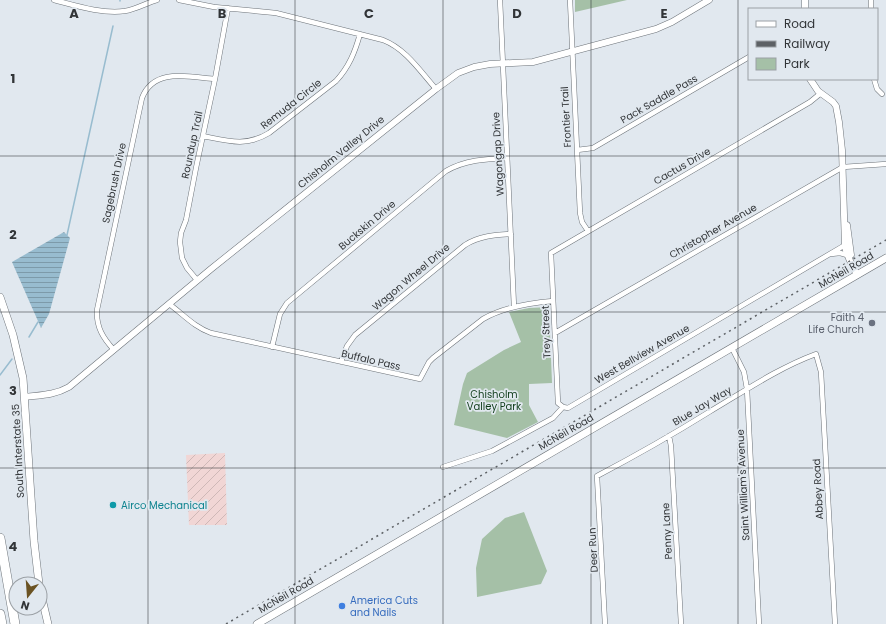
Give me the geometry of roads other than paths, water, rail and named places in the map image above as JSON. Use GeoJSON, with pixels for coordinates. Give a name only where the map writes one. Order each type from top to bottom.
{"type":"FeatureCollection","features":[{"type":"Feature","properties":{"kind":"highway"},"geometry":{"type":"LineString","coordinates":[[0,538],[15,624]]}},
{"type":"Feature","properties":{"kind":"highway"},"geometry":{"type":"LineString","coordinates":[[0,614],[2,624]]}},
{"type":"Feature","properties":{"kind":"main road","name":"McNeil Road"},"geometry":{"type":"LineString","coordinates":[[257,624],[266,621],[886,258]]}},
{"type":"Feature","properties":{"kind":"main road","name":"South Interstate 35"},"geometry":{"type":"LineString","coordinates":[[0,296],[14,335],[23,378],[34,541],[38,576]]}},
{"type":"Feature","properties":{"kind":"street"},"geometry":{"type":"LineString","coordinates":[[54,0],[99,10],[116,12],[139,7],[157,0]]}},
{"type":"Feature","properties":{"kind":"street"},"geometry":{"type":"LineString","coordinates":[[179,0],[214,7],[276,14],[383,40],[397,47],[406,55],[436,89]]}},
{"type":"Feature","properties":{"kind":"street","name":"Wagongap Drive"},"geometry":{"type":"LineString","coordinates":[[500,0],[514,307]]}},
{"type":"Feature","properties":{"kind":"street","name":"Frontier Trail"},"geometry":{"type":"LineString","coordinates":[[570,0],[580,213],[582,222],[588,232]]}},
{"type":"Feature","properties":{"kind":"street","name":"Chisholm Valley Drive"},"geometry":{"type":"LineString","coordinates":[[25,397],[49,394],[66,389],[197,280],[450,78],[466,70],[490,64],[533,62],[572,50],[656,29],[672,22],[709,0]]}},
{"type":"Feature","properties":{"kind":"street","name":"Roundup Trail"},"geometry":{"type":"LineString","coordinates":[[197,280],[187,268],[182,258],[180,242],[181,233],[186,220],[228,8]]}},
{"type":"Feature","properties":{"kind":"street","name":"Remuda Circle"},"geometry":{"type":"LineString","coordinates":[[203,136],[236,142],[245,142],[257,140],[269,133],[336,81],[350,62],[360,34]]}},
{"type":"Feature","properties":{"kind":"street","name":"Pack Saddle Pass"},"geometry":{"type":"LineString","coordinates":[[577,150],[593,148],[748,58]]}},
{"type":"Feature","properties":{"kind":"street","name":"Sagebrush Drive"},"geometry":{"type":"LineString","coordinates":[[114,350],[99,329],[97,310],[142,98],[150,85],[166,76],[215,79]]}},
{"type":"Feature","properties":{"kind":"street"},"geometry":{"type":"LineString","coordinates":[[811,80],[814,86],[836,106],[841,133],[846,221],[849,234],[849,258]]}},
{"type":"Feature","properties":{"kind":"street"},"geometry":{"type":"LineString","coordinates":[[874,80],[877,89],[882,94]]}},
{"type":"Feature","properties":{"kind":"street","name":"Cactus Drive"},"geometry":{"type":"LineString","coordinates":[[551,253],[810,102],[821,93]]}},
{"type":"Feature","properties":{"kind":"street","name":"Buckskin Drive"},"geometry":{"type":"LineString","coordinates":[[272,347],[280,314],[287,303],[446,171],[454,166],[467,162],[507,158]]}},
{"type":"Feature","properties":{"kind":"street","name":"Christopher Avenue"},"geometry":{"type":"LineString","coordinates":[[555,333],[843,167],[886,164]]}},
{"type":"Feature","properties":{"kind":"street"},"geometry":{"type":"LineString","coordinates":[[846,221],[844,231],[845,245],[857,275]]}},
{"type":"Feature","properties":{"kind":"street","name":"Wagon Wheel Drive"},"geometry":{"type":"LineString","coordinates":[[341,362],[347,346],[355,335],[465,244],[477,238],[486,236],[511,234]]}},
{"type":"Feature","properties":{"kind":"street","name":"West Bellview Avenue"},"geometry":{"type":"LineString","coordinates":[[443,468],[492,451],[553,418],[563,407],[568,408],[845,245]]}},
{"type":"Feature","properties":{"kind":"street"},"geometry":{"type":"LineString","coordinates":[[828,255],[840,252],[849,258]]}},
{"type":"Feature","properties":{"kind":"street","name":"Trey Street"},"geometry":{"type":"LineString","coordinates":[[551,253],[558,404],[563,407]]}},
{"type":"Feature","properties":{"kind":"street","name":"Buffalo Pass"},"geometry":{"type":"LineString","coordinates":[[170,304],[193,323],[207,331],[272,347],[420,379],[429,362],[442,350],[491,314],[514,307],[553,301]]}},
{"type":"Feature","properties":{"kind":"street","name":"Saint William's Avenue"},"geometry":{"type":"LineString","coordinates":[[732,348],[744,372],[747,389],[759,624]]}},
{"type":"Feature","properties":{"kind":"street","name":"Blue Jay Way"},"geometry":{"type":"LineString","coordinates":[[597,476],[670,436],[747,389],[800,360],[816,354]]}},
{"type":"Feature","properties":{"kind":"street","name":"Abbey Road"},"geometry":{"type":"LineString","coordinates":[[816,354],[821,372],[835,624]]}},
{"type":"Feature","properties":{"kind":"street","name":"Penny Lane"},"geometry":{"type":"LineString","coordinates":[[670,436],[681,624]]}},
{"type":"Feature","properties":{"kind":"street","name":"Deer Run"},"geometry":{"type":"LineString","coordinates":[[597,476],[605,624]]}},
{"type":"Feature","properties":{"kind":"water"},"geometry":{"type":"Polygon","coordinates":[[[64,232],[70,238],[49,314],[41,328],[12,262],[64,232]]]}},
{"type":"Feature","properties":{"kind":"waterway"},"geometry":{"type":"LineString","coordinates":[[67,235],[113,26]]}},
{"type":"Feature","properties":{"kind":"waterway"},"geometry":{"type":"LineString","coordinates":[[29,337],[38,322]]}},
{"type":"Feature","properties":{"kind":"waterway"},"geometry":{"type":"LineString","coordinates":[[0,375],[12,359]]}},
{"type":"Feature","properties":{"kind":"railway"},"geometry":{"type":"LineString","coordinates":[[226,624],[886,240]]}},
{"type":"Feature","properties":{"kind":"place","name":"Faith 4 Life Church"},"geometry":{"type":"Point","coordinates":[872,323]}},
{"type":"Feature","properties":{"kind":"place","name":"Airco Mechanical"},"geometry":{"type":"Point","coordinates":[113,505]}},
{"type":"Feature","properties":{"kind":"place","name":"America Cuts and Nails"},"geometry":{"type":"Point","coordinates":[342,606]}},
{"type":"Feature","properties":{"kind":"park label","name":"Chisholm Valley Park"},"geometry":{"type":"Point","coordinates":[494,400]}}]}
